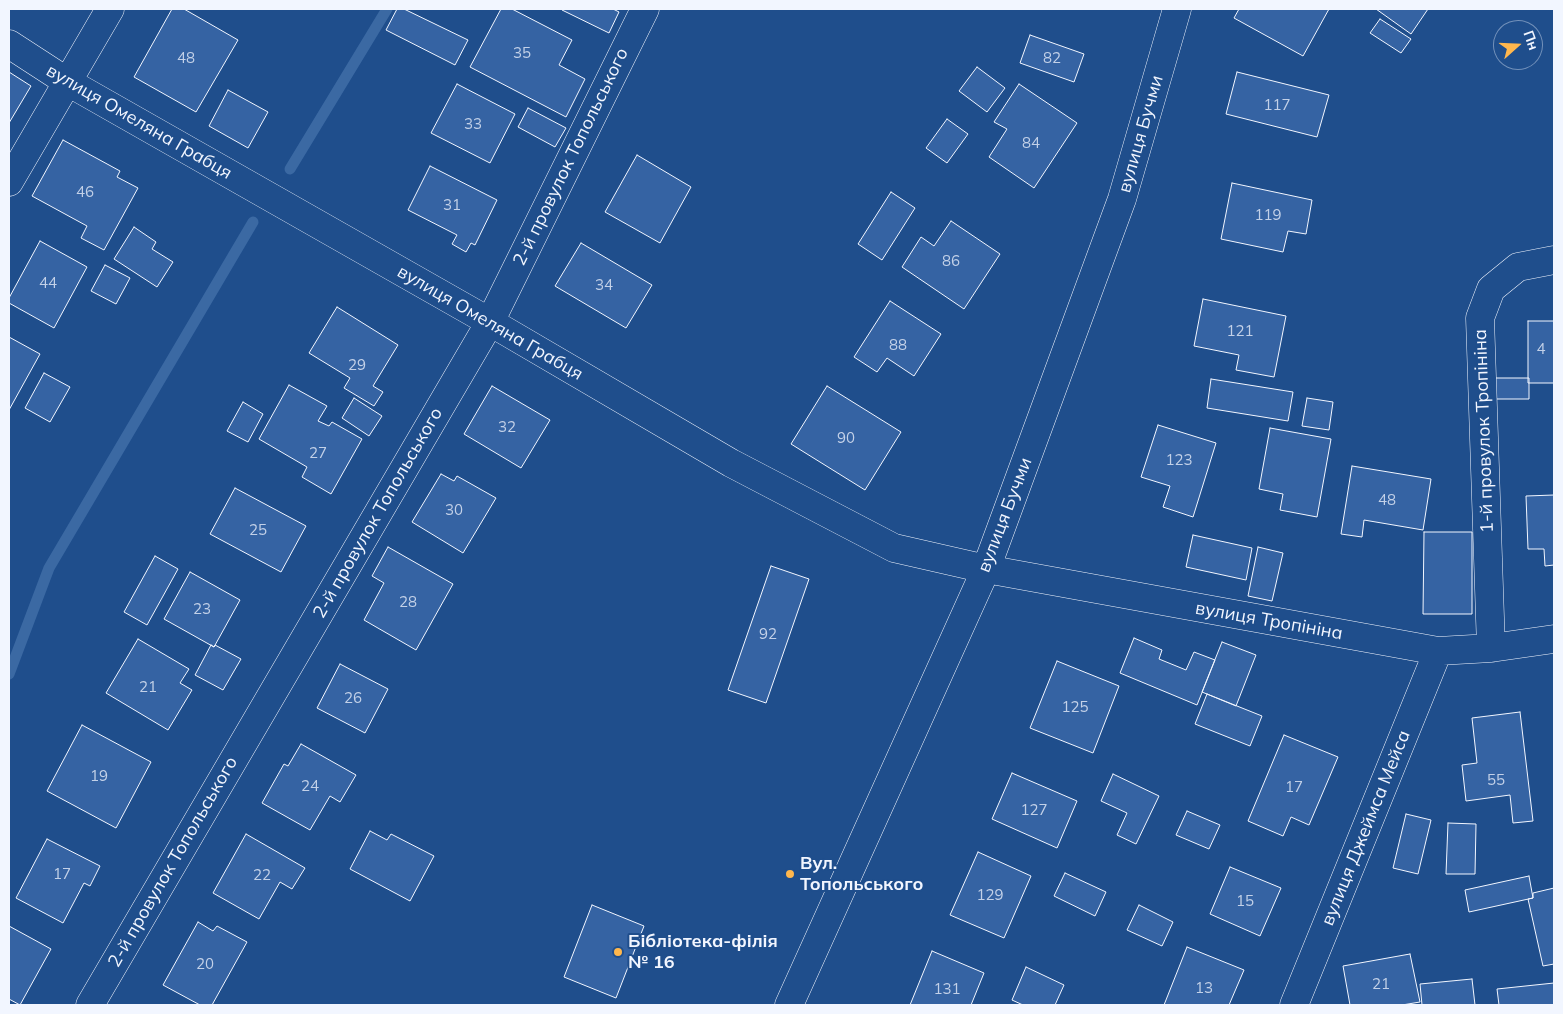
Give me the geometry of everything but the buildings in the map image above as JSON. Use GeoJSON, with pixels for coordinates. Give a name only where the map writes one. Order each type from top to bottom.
{"type":"FeatureCollection","features":[{"type":"Feature","properties":{"kind":"street"},"geometry":{"type":"LineString","coordinates":[[9,182],[110,9]]}},
{"type":"Feature","properties":{"kind":"street","name":"2-й провулок Топольського"},"geometry":{"type":"LineString","coordinates":[[90,1005],[490,322],[645,9]]}},
{"type":"Feature","properties":{"kind":"street","name":"вулиця Бучми"},"geometry":{"type":"LineString","coordinates":[[789,1005],[986,569],[1122,199],[1177,9]]}},
{"type":"Feature","properties":{"kind":"street","name":"вулиця Омеляна Грабця"},"geometry":{"type":"LineString","coordinates":[[9,44],[66,82],[490,322],[730,463],[894,548],[986,569]]}},
{"type":"Feature","properties":{"kind":"street","name":"1-й провулок Тропініна"},"geometry":{"type":"LineString","coordinates":[[1491,648],[1480,318],[1490,288],[1518,267],[1554,260]]}},
{"type":"Feature","properties":{"kind":"street","name":"вулиця Тропініна"},"geometry":{"type":"LineString","coordinates":[[986,569],[1438,651],[1491,648],[1554,639]]}},
{"type":"Feature","properties":{"kind":"street","name":"вулиця Джеймса Мейса"},"geometry":{"type":"LineString","coordinates":[[1294,1005],[1438,651]]}},
{"type":"Feature","properties":{"kind":"waterway"},"geometry":{"type":"LineString","coordinates":[[290,169],[387,9]]}},
{"type":"Feature","properties":{"kind":"waterway"},"geometry":{"type":"LineString","coordinates":[[9,674],[49,568],[253,222]]}},
{"type":"Feature","properties":{"kind":"place","name":"Вул. Топольського"},"geometry":{"type":"Point","coordinates":[790,874]}},
{"type":"Feature","properties":{"kind":"place","name":"Бібліотека-філія № 16"},"geometry":{"type":"Point","coordinates":[618,952]}}]}
